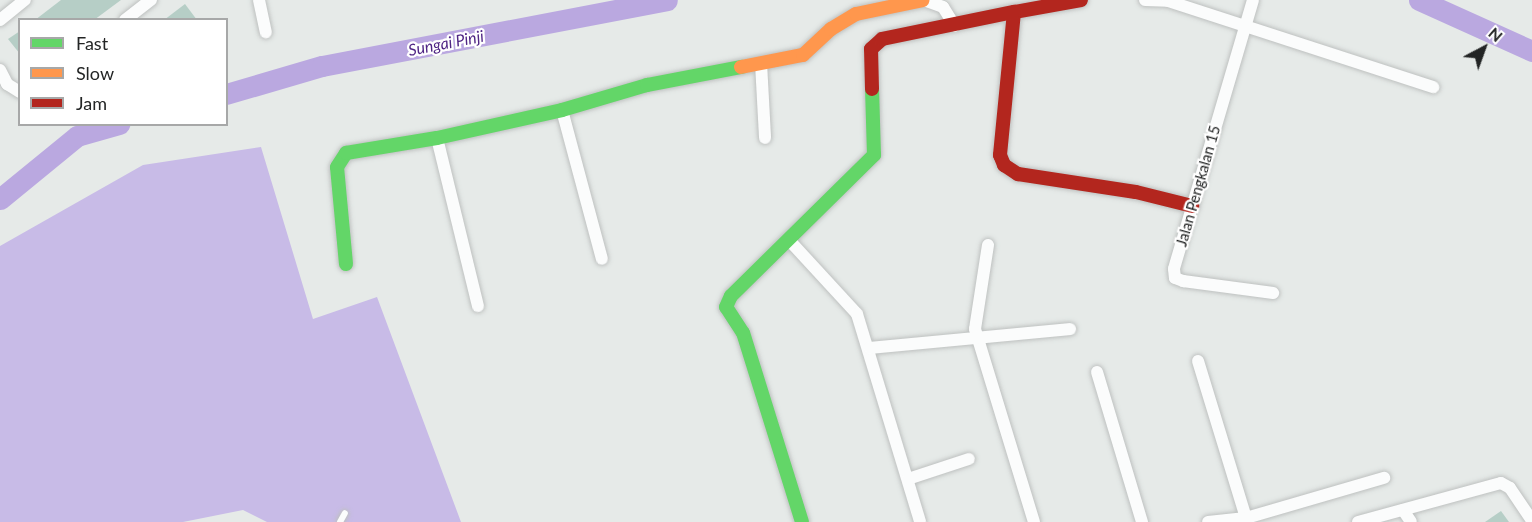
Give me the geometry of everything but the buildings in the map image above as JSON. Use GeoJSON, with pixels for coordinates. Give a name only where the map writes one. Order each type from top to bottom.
{"type":"FeatureCollection","features":[{"type":"Feature","properties":{"kind":"street"},"geometry":{"type":"LineString","coordinates":[[0,20],[25,0]]}},
{"type":"Feature","properties":{"kind":"street"},"geometry":{"type":"LineString","coordinates":[[128,18],[151,0]]}},
{"type":"Feature","properties":{"kind":"street"},"geometry":{"type":"LineString","coordinates":[[259,0],[266,32]]}},
{"type":"Feature","properties":{"kind":"street"},"geometry":{"type":"LineString","coordinates":[[346,264],[337,167],[340,159],[346,153],[437,138],[562,110],[647,85],[803,55],[831,28],[856,14],[924,0],[943,7],[955,26]]}},
{"type":"Feature","properties":{"kind":"street"},"geometry":{"type":"LineString","coordinates":[[802,522],[743,333],[726,307],[731,296],[874,155],[871,50],[875,44],[882,39],[1081,0]]}},
{"type":"Feature","properties":{"kind":"street"},"geometry":{"type":"LineString","coordinates":[[1145,0],[1168,1],[1433,87]]}},
{"type":"Feature","properties":{"kind":"street","name":"Jalan Pengkalan 15"},"geometry":{"type":"LineString","coordinates":[[1252,3],[1174,269],[1175,278],[1273,293]]}},
{"type":"Feature","properties":{"kind":"street"},"geometry":{"type":"LineString","coordinates":[[1014,12],[1000,155],[1004,165],[1018,174],[1136,192],[1192,206]]}},
{"type":"Feature","properties":{"kind":"street"},"geometry":{"type":"LineString","coordinates":[[761,63],[765,138]]}},
{"type":"Feature","properties":{"kind":"street"},"geometry":{"type":"LineString","coordinates":[[0,70],[7,84],[18,91]]}},
{"type":"Feature","properties":{"kind":"street"},"geometry":{"type":"LineString","coordinates":[[562,110],[602,259]]}},
{"type":"Feature","properties":{"kind":"street"},"geometry":{"type":"LineString","coordinates":[[437,138],[478,306]]}},
{"type":"Feature","properties":{"kind":"street"},"geometry":{"type":"LineString","coordinates":[[789,240],[857,314],[870,348],[920,522]]}},
{"type":"Feature","properties":{"kind":"street"},"geometry":{"type":"LineString","coordinates":[[988,245],[975,329],[1034,522]]}},
{"type":"Feature","properties":{"kind":"street"},"geometry":{"type":"LineString","coordinates":[[870,348],[1070,329]]}},
{"type":"Feature","properties":{"kind":"street"},"geometry":{"type":"LineString","coordinates":[[1198,360],[1246,518]]}},
{"type":"Feature","properties":{"kind":"street"},"geometry":{"type":"LineString","coordinates":[[1097,372],[1142,522]]}},
{"type":"Feature","properties":{"kind":"street"},"geometry":{"type":"LineString","coordinates":[[908,479],[969,459]]}},
{"type":"Feature","properties":{"kind":"street"},"geometry":{"type":"LineString","coordinates":[[1208,522],[1246,518],[1384,478]]}},
{"type":"Feature","properties":{"kind":"street"},"geometry":{"type":"LineString","coordinates":[[1358,522],[1501,483],[1510,488],[1532,521]]}},
{"type":"Feature","properties":{"kind":"street"},"geometry":{"type":"LineString","coordinates":[[1403,510],[1411,522]]}},
{"type":"Feature","properties":{"kind":"lane"},"geometry":{"type":"LineString","coordinates":[[340,522],[345,513]]}},
{"type":"Feature","properties":{"kind":"shaded area"},"geometry":{"type":"Polygon","coordinates":[[[261,147],[313,319],[377,297],[461,522],[267,522],[243,510],[183,522],[0,522],[0,246],[143,165],[261,147]]]}},
{"type":"Feature","properties":{"kind":"waterway","name":"Sungai Pinji"},"geometry":{"type":"LineString","coordinates":[[228,93],[322,66],[667,0]]}},
{"type":"Feature","properties":{"kind":"waterway","name":"Sungai Pinji"},"geometry":{"type":"LineString","coordinates":[[1419,0],[1532,51]]}},
{"type":"Feature","properties":{"kind":"waterway","name":"Sungai Pinji"},"geometry":{"type":"LineString","coordinates":[[0,199],[77,136],[112,126]]}},
{"type":"Feature","properties":{"kind":"traffic: fast"},"geometry":{"type":"LineString","coordinates":[[346,264],[337,167],[346,153],[437,138],[562,110],[647,85],[741,67]]}},
{"type":"Feature","properties":{"kind":"traffic: fast"},"geometry":{"type":"LineString","coordinates":[[802,522],[743,333],[726,307],[731,296],[874,155],[872,89]]}},
{"type":"Feature","properties":{"kind":"traffic: slow"},"geometry":{"type":"LineString","coordinates":[[741,67],[803,55],[831,29],[856,14],[923,0]]}},
{"type":"Feature","properties":{"kind":"traffic: jam"},"geometry":{"type":"LineString","coordinates":[[1081,0],[1014,12],[1000,155],[1004,165],[1018,174],[1136,192],[1192,206]]}},
{"type":"Feature","properties":{"kind":"traffic: jam"},"geometry":{"type":"LineString","coordinates":[[872,89],[871,49],[882,39],[1014,12]]}}]}
